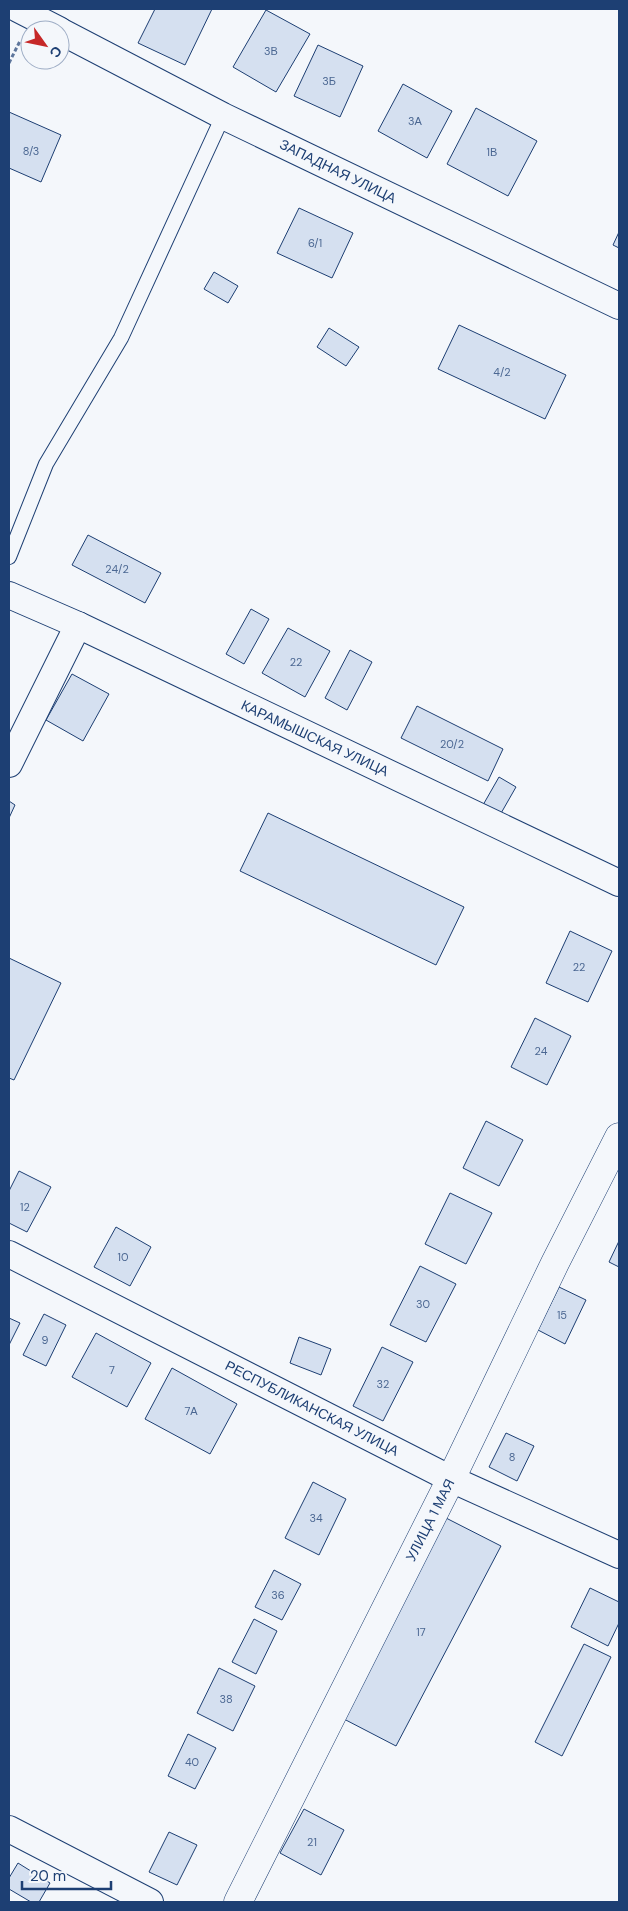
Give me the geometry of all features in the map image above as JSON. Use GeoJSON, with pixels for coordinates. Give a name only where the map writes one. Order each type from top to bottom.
{"type":"FeatureCollection","features":[{"type":"Feature","properties":{"kind":"street","name":"ЗАПАДНАЯ УЛИЦА"},"geometry":{"type":"LineString","coordinates":[[18,9],[40,20]]}},
{"type":"Feature","properties":{"kind":"street","name":"ЗАПАДНАЯ УЛИЦА"},"geometry":{"type":"LineString","coordinates":[[70,35],[223,116],[619,306]]}},
{"type":"Feature","properties":{"kind":"street","name":"КАРАМЫШСКАЯ УЛИЦА"},"geometry":{"type":"LineString","coordinates":[[9,595],[78,625],[619,883]]}},
{"type":"Feature","properties":{"kind":"street"},"geometry":{"type":"LineString","coordinates":[[9,764],[78,625]]}},
{"type":"Feature","properties":{"kind":"street","name":"УЛИЦА 1 МАЯ"},"geometry":{"type":"LineString","coordinates":[[238,1902],[451,1478],[555,1263],[619,1137]]}},
{"type":"Feature","properties":{"kind":"street","name":"РЕСПУБЛИКАНСКАЯ УЛИЦА"},"geometry":{"type":"LineString","coordinates":[[9,1254],[451,1478],[619,1555]]}},
{"type":"Feature","properties":{"kind":"street"},"geometry":{"type":"LineString","coordinates":[[9,1829],[150,1902]]}},
{"type":"Feature","properties":{"kind":"lane"},"geometry":{"type":"LineString","coordinates":[[9,557],[46,464],[122,338],[223,116]]}},
{"type":"Feature","properties":{"kind":"building"},"geometry":{"type":"Polygon","coordinates":[[[155,9],[212,9],[185,65],[138,43],[155,9]]]}},
{"type":"Feature","properties":{"kind":"building"},"geometry":{"type":"Polygon","coordinates":[[[266,10],[310,34],[276,92],[233,67],[266,10]]]}},
{"type":"Feature","properties":{"kind":"building"},"geometry":{"type":"Polygon","coordinates":[[[318,45],[363,66],[340,117],[294,96],[318,45]]]}},
{"type":"Feature","properties":{"kind":"building"},"geometry":{"type":"Polygon","coordinates":[[[403,84],[452,111],[427,158],[378,131],[403,84]]]}},
{"type":"Feature","properties":{"kind":"building"},"geometry":{"type":"Polygon","coordinates":[[[476,108],[537,141],[508,196],[447,164],[476,108]]]}},
{"type":"Feature","properties":{"kind":"building"},"geometry":{"type":"Polygon","coordinates":[[[9,112],[61,135],[41,182],[9,168],[9,112]]]}},
{"type":"Feature","properties":{"kind":"building"},"geometry":{"type":"Polygon","coordinates":[[[299,208],[353,233],[332,278],[277,253],[299,208]]]}},
{"type":"Feature","properties":{"kind":"building"},"geometry":{"type":"Polygon","coordinates":[[[619,232],[619,248],[613,245],[619,232]]]}},
{"type":"Feature","properties":{"kind":"building"},"geometry":{"type":"Polygon","coordinates":[[[214,272],[238,286],[228,303],[204,289],[214,272]]]}},
{"type":"Feature","properties":{"kind":"building"},"geometry":{"type":"Polygon","coordinates":[[[459,325],[566,375],[545,419],[438,369],[459,325]]]}},
{"type":"Feature","properties":{"kind":"building"},"geometry":{"type":"Polygon","coordinates":[[[329,328],[359,347],[346,366],[317,347],[329,328]]]}},
{"type":"Feature","properties":{"kind":"building"},"geometry":{"type":"Polygon","coordinates":[[[88,535],[161,573],[145,603],[72,565],[88,535]]]}},
{"type":"Feature","properties":{"kind":"building"},"geometry":{"type":"Polygon","coordinates":[[[251,609],[269,619],[244,664],[226,654],[251,609]]]}},
{"type":"Feature","properties":{"kind":"building"},"geometry":{"type":"Polygon","coordinates":[[[288,628],[330,651],[305,697],[262,673],[288,628]]]}},
{"type":"Feature","properties":{"kind":"building"},"geometry":{"type":"Polygon","coordinates":[[[350,650],[372,662],[347,710],[325,698],[350,650]]]}},
{"type":"Feature","properties":{"kind":"building"},"geometry":{"type":"Polygon","coordinates":[[[72,674],[109,694],[83,741],[46,720],[72,674]]]}},
{"type":"Feature","properties":{"kind":"building"},"geometry":{"type":"Polygon","coordinates":[[[417,706],[503,749],[488,781],[401,738],[417,706]]]}},
{"type":"Feature","properties":{"kind":"building"},"geometry":{"type":"Polygon","coordinates":[[[499,777],[516,787],[500,815],[483,805],[499,777]]]}},
{"type":"Feature","properties":{"kind":"building"},"geometry":{"type":"Polygon","coordinates":[[[9,801],[15,805],[9,818],[9,801]]]}},
{"type":"Feature","properties":{"kind":"building"},"geometry":{"type":"Polygon","coordinates":[[[268,813],[464,907],[436,965],[240,871],[268,813]]]}},
{"type":"Feature","properties":{"kind":"building"},"geometry":{"type":"Polygon","coordinates":[[[570,931],[612,951],[588,1002],[546,983],[570,931]]]}},
{"type":"Feature","properties":{"kind":"building"},"geometry":{"type":"Polygon","coordinates":[[[9,958],[61,983],[14,1080],[9,1078],[9,958]]]}},
{"type":"Feature","properties":{"kind":"building"},"geometry":{"type":"Polygon","coordinates":[[[535,1018],[571,1036],[547,1085],[511,1067],[535,1018]]]}},
{"type":"Feature","properties":{"kind":"building"},"geometry":{"type":"Polygon","coordinates":[[[486,1121],[523,1140],[499,1186],[463,1168],[486,1121]]]}},
{"type":"Feature","properties":{"kind":"building"},"geometry":{"type":"Polygon","coordinates":[[[19,1171],[51,1187],[27,1232],[9,1223],[9,1191],[19,1171]]]}},
{"type":"Feature","properties":{"kind":"building"},"geometry":{"type":"Polygon","coordinates":[[[450,1193],[492,1213],[466,1264],[425,1244],[450,1193]]]}},
{"type":"Feature","properties":{"kind":"building"},"geometry":{"type":"Polygon","coordinates":[[[116,1227],[151,1247],[130,1286],[94,1267],[116,1227]]]}},
{"type":"Feature","properties":{"kind":"building"},"geometry":{"type":"Polygon","coordinates":[[[619,1241],[619,1267],[609,1262],[619,1241]]]}},
{"type":"Feature","properties":{"kind":"building"},"geometry":{"type":"Polygon","coordinates":[[[420,1266],[456,1284],[426,1342],[390,1325],[420,1266]]]}},
{"type":"Feature","properties":{"kind":"building"},"geometry":{"type":"Polygon","coordinates":[[[559,1287],[586,1300],[565,1344],[538,1330],[559,1287]]]}},
{"type":"Feature","properties":{"kind":"building"},"geometry":{"type":"Polygon","coordinates":[[[44,1314],[66,1325],[46,1366],[23,1355],[44,1314]]]}},
{"type":"Feature","properties":{"kind":"building"},"geometry":{"type":"Polygon","coordinates":[[[9,1318],[20,1323],[9,1345],[9,1318]]]}},
{"type":"Feature","properties":{"kind":"building"},"geometry":{"type":"Polygon","coordinates":[[[96,1333],[151,1363],[127,1407],[72,1377],[96,1333]]]}},
{"type":"Feature","properties":{"kind":"building"},"geometry":{"type":"Polygon","coordinates":[[[299,1337],[331,1349],[321,1375],[290,1363],[299,1337]]]}},
{"type":"Feature","properties":{"kind":"building"},"geometry":{"type":"Polygon","coordinates":[[[382,1347],[413,1362],[383,1421],[353,1406],[382,1347]]]}},
{"type":"Feature","properties":{"kind":"building"},"geometry":{"type":"Polygon","coordinates":[[[172,1368],[237,1404],[210,1454],[145,1419],[172,1368]]]}},
{"type":"Feature","properties":{"kind":"building"},"geometry":{"type":"Polygon","coordinates":[[[506,1433],[534,1446],[517,1481],[489,1467],[506,1433]]]}},
{"type":"Feature","properties":{"kind":"building"},"geometry":{"type":"Polygon","coordinates":[[[313,1482],[346,1499],[319,1555],[285,1538],[313,1482]]]}},
{"type":"Feature","properties":{"kind":"building"},"geometry":{"type":"Polygon","coordinates":[[[446,1518],[501,1546],[396,1746],[342,1718],[446,1518]]]}},
{"type":"Feature","properties":{"kind":"building"},"geometry":{"type":"Polygon","coordinates":[[[274,1570],[301,1584],[282,1620],[255,1607],[274,1570]]]}},
{"type":"Feature","properties":{"kind":"building"},"geometry":{"type":"Polygon","coordinates":[[[590,1588],[619,1602],[619,1623],[608,1646],[571,1627],[590,1588]]]}},
{"type":"Feature","properties":{"kind":"building"},"geometry":{"type":"Polygon","coordinates":[[[254,1619],[277,1631],[256,1674],[232,1662],[254,1619]]]}},
{"type":"Feature","properties":{"kind":"building"},"geometry":{"type":"Polygon","coordinates":[[[584,1644],[611,1657],[562,1756],[535,1742],[584,1644]]]}},
{"type":"Feature","properties":{"kind":"building"},"geometry":{"type":"Polygon","coordinates":[[[219,1668],[255,1686],[233,1731],[197,1713],[219,1668]]]}},
{"type":"Feature","properties":{"kind":"building"},"geometry":{"type":"Polygon","coordinates":[[[188,1734],[216,1748],[195,1789],[168,1776],[188,1734]]]}},
{"type":"Feature","properties":{"kind":"building"},"geometry":{"type":"Polygon","coordinates":[[[304,1809],[344,1830],[321,1875],[280,1853],[304,1809]]]}},
{"type":"Feature","properties":{"kind":"building"},"geometry":{"type":"Polygon","coordinates":[[[169,1832],[197,1845],[177,1885],[149,1872],[169,1832]]]}},
{"type":"Feature","properties":{"kind":"building"},"geometry":{"type":"Polygon","coordinates":[[[18,1863],[50,1883],[39,1902],[31,1902],[9,1889],[9,1878],[18,1863]]]}}]}
